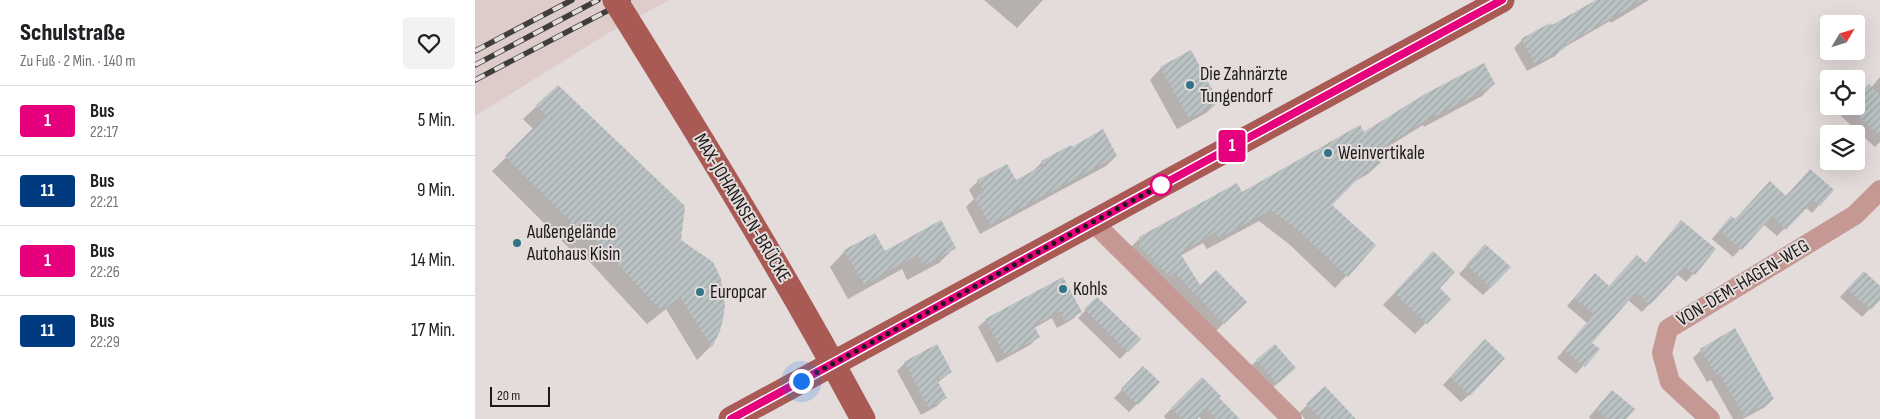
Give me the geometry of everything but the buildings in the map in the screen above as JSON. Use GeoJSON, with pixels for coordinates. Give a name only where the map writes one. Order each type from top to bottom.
{"type":"FeatureCollection","features":[{"type":"Feature","properties":{"kind":"main road","name":"MAX-JOHANNSEN-BRÜCKE"},"geometry":{"type":"LineString","coordinates":[[615,0],[730,185],[810,322],[863,419]]}},
{"type":"Feature","properties":{"kind":"main road"},"geometry":{"type":"LineString","coordinates":[[731,419],[1502,0]]}},
{"type":"Feature","properties":{"kind":"street","name":"VON-DEM-HAGEN-WEG"},"geometry":{"type":"LineString","coordinates":[[1710,419],[1670,382],[1663,353],[1667,329],[1855,215],[1880,190]]}},
{"type":"Feature","properties":{"kind":"street"},"geometry":{"type":"LineString","coordinates":[[1093,222],[1292,419]]}},
{"type":"Feature","properties":{"kind":"shaded area"},"geometry":{"type":"Polygon","coordinates":[[[475,0],[669,0],[607,34],[475,116],[475,0]]]}},
{"type":"Feature","properties":{"kind":"railway"},"geometry":{"type":"LineString","coordinates":[[475,51],[572,0]]}},
{"type":"Feature","properties":{"kind":"railway"},"geometry":{"type":"LineString","coordinates":[[475,65],[598,0]]}},
{"type":"Feature","properties":{"kind":"railway"},"geometry":{"type":"LineString","coordinates":[[475,80],[628,0]]}},
{"type":"Feature","properties":{"kind":"bus line","name":"1"},"geometry":{"type":"LineString","coordinates":[[731,419],[1502,0]]}},
{"type":"Feature","properties":{"kind":"place","name":"Die Zahnärzte Tungendorf"},"geometry":{"type":"Point","coordinates":[1190,85]}},
{"type":"Feature","properties":{"kind":"place","name":"Weinvertikale"},"geometry":{"type":"Point","coordinates":[1328,153]}},
{"type":"Feature","properties":{"kind":"place","name":"Außengelände Autohaus Kisin"},"geometry":{"type":"Point","coordinates":[517,243]}},
{"type":"Feature","properties":{"kind":"place","name":"Kohls"},"geometry":{"type":"Point","coordinates":[1063,289]}},
{"type":"Feature","properties":{"kind":"place","name":"Europcar"},"geometry":{"type":"Point","coordinates":[700,292]}},
{"type":"Feature","properties":{"kind":"route"},"geometry":{"type":"LineString","coordinates":[[801,381],[1161,185]]}}]}
